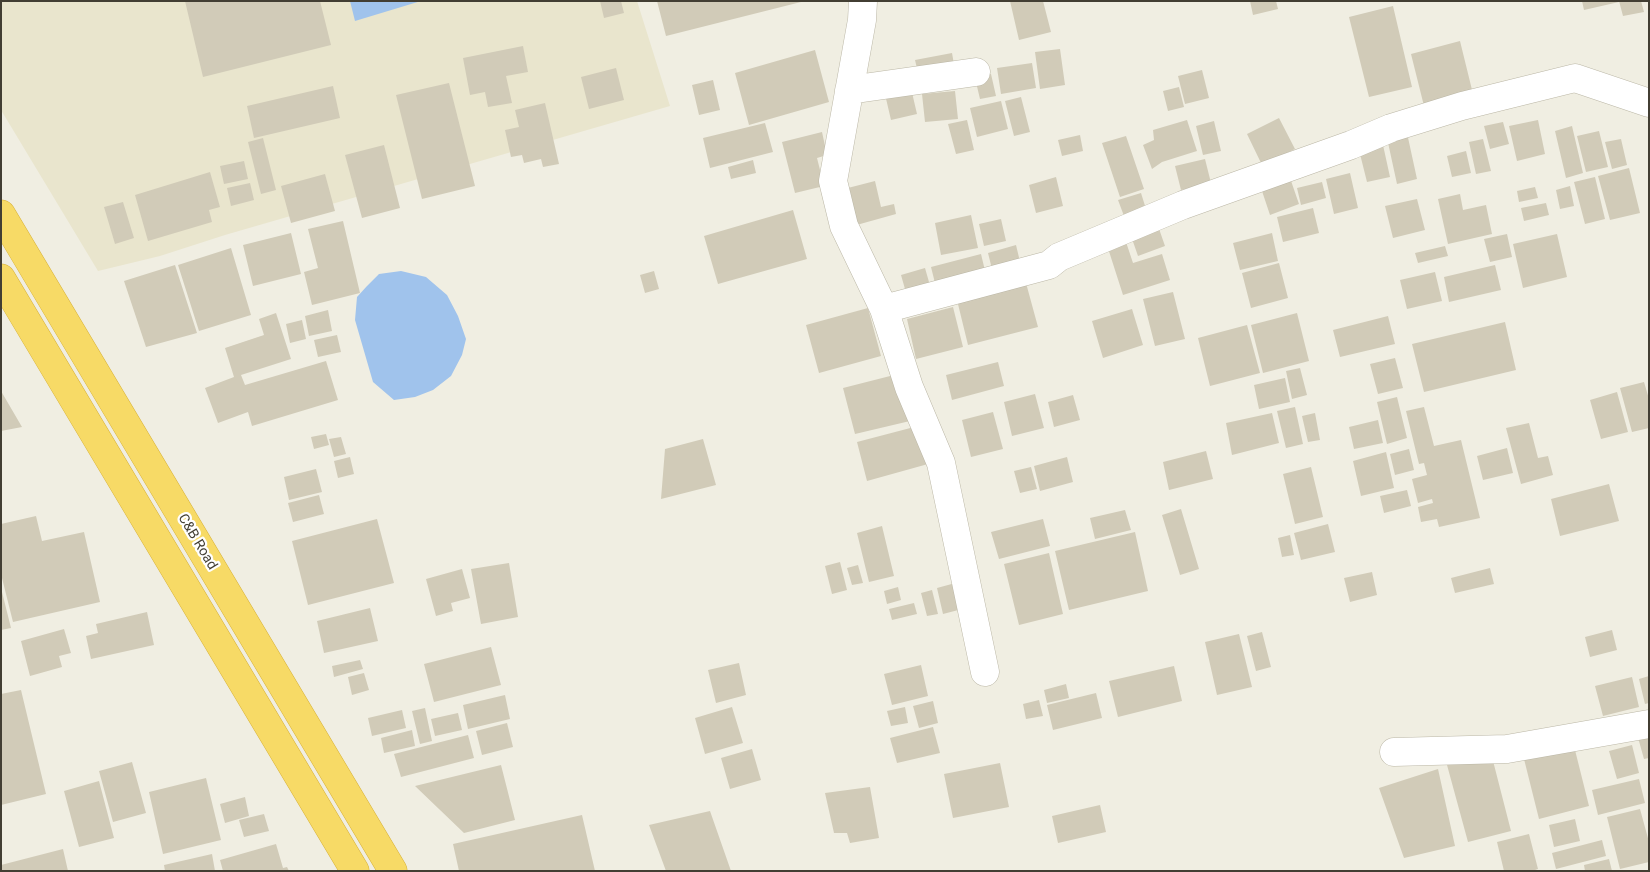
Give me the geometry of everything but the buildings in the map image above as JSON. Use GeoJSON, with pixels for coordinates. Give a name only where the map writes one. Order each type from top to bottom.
{"type":"FeatureCollection","features":[{"type":"Feature","properties":{"kind":"highway","name":"C&B Road"},"geometry":{"type":"LineString","coordinates":[[1,214],[393,871]]}},
{"type":"Feature","properties":{"kind":"highway"},"geometry":{"type":"LineString","coordinates":[[1,278],[354,871]]}},
{"type":"Feature","properties":{"kind":"street"},"geometry":{"type":"LineString","coordinates":[[863,1],[862,20],[833,181],[844,226],[884,309],[909,387],[941,463],[985,672]]}},
{"type":"Feature","properties":{"kind":"street"},"geometry":{"type":"LineString","coordinates":[[849,90],[976,72]]}},
{"type":"Feature","properties":{"kind":"street"},"geometry":{"type":"LineString","coordinates":[[884,309],[1049,265],[1059,257],[1183,205],[1391,128],[1462,106],[1575,78],[1649,103]]}},
{"type":"Feature","properties":{"kind":"street"},"geometry":{"type":"LineString","coordinates":[[1394,752],[1508,749],[1649,724]]}},
{"type":"Feature","properties":{"kind":"shaded area"},"geometry":{"type":"Polygon","coordinates":[[[1,1],[637,1],[670,106],[225,235],[160,256],[98,271],[1,110],[1,1]]]}},
{"type":"Feature","properties":{"kind":"water"},"geometry":{"type":"Polygon","coordinates":[[[350,1],[421,1],[355,21],[350,1]]]}},
{"type":"Feature","properties":{"kind":"water"},"geometry":{"type":"Polygon","coordinates":[[[401,271],[426,277],[447,295],[458,316],[466,339],[462,355],[451,376],[433,390],[415,397],[394,400],[373,382],[355,320],[357,297],[367,286],[379,274],[401,271]]]}}]}
